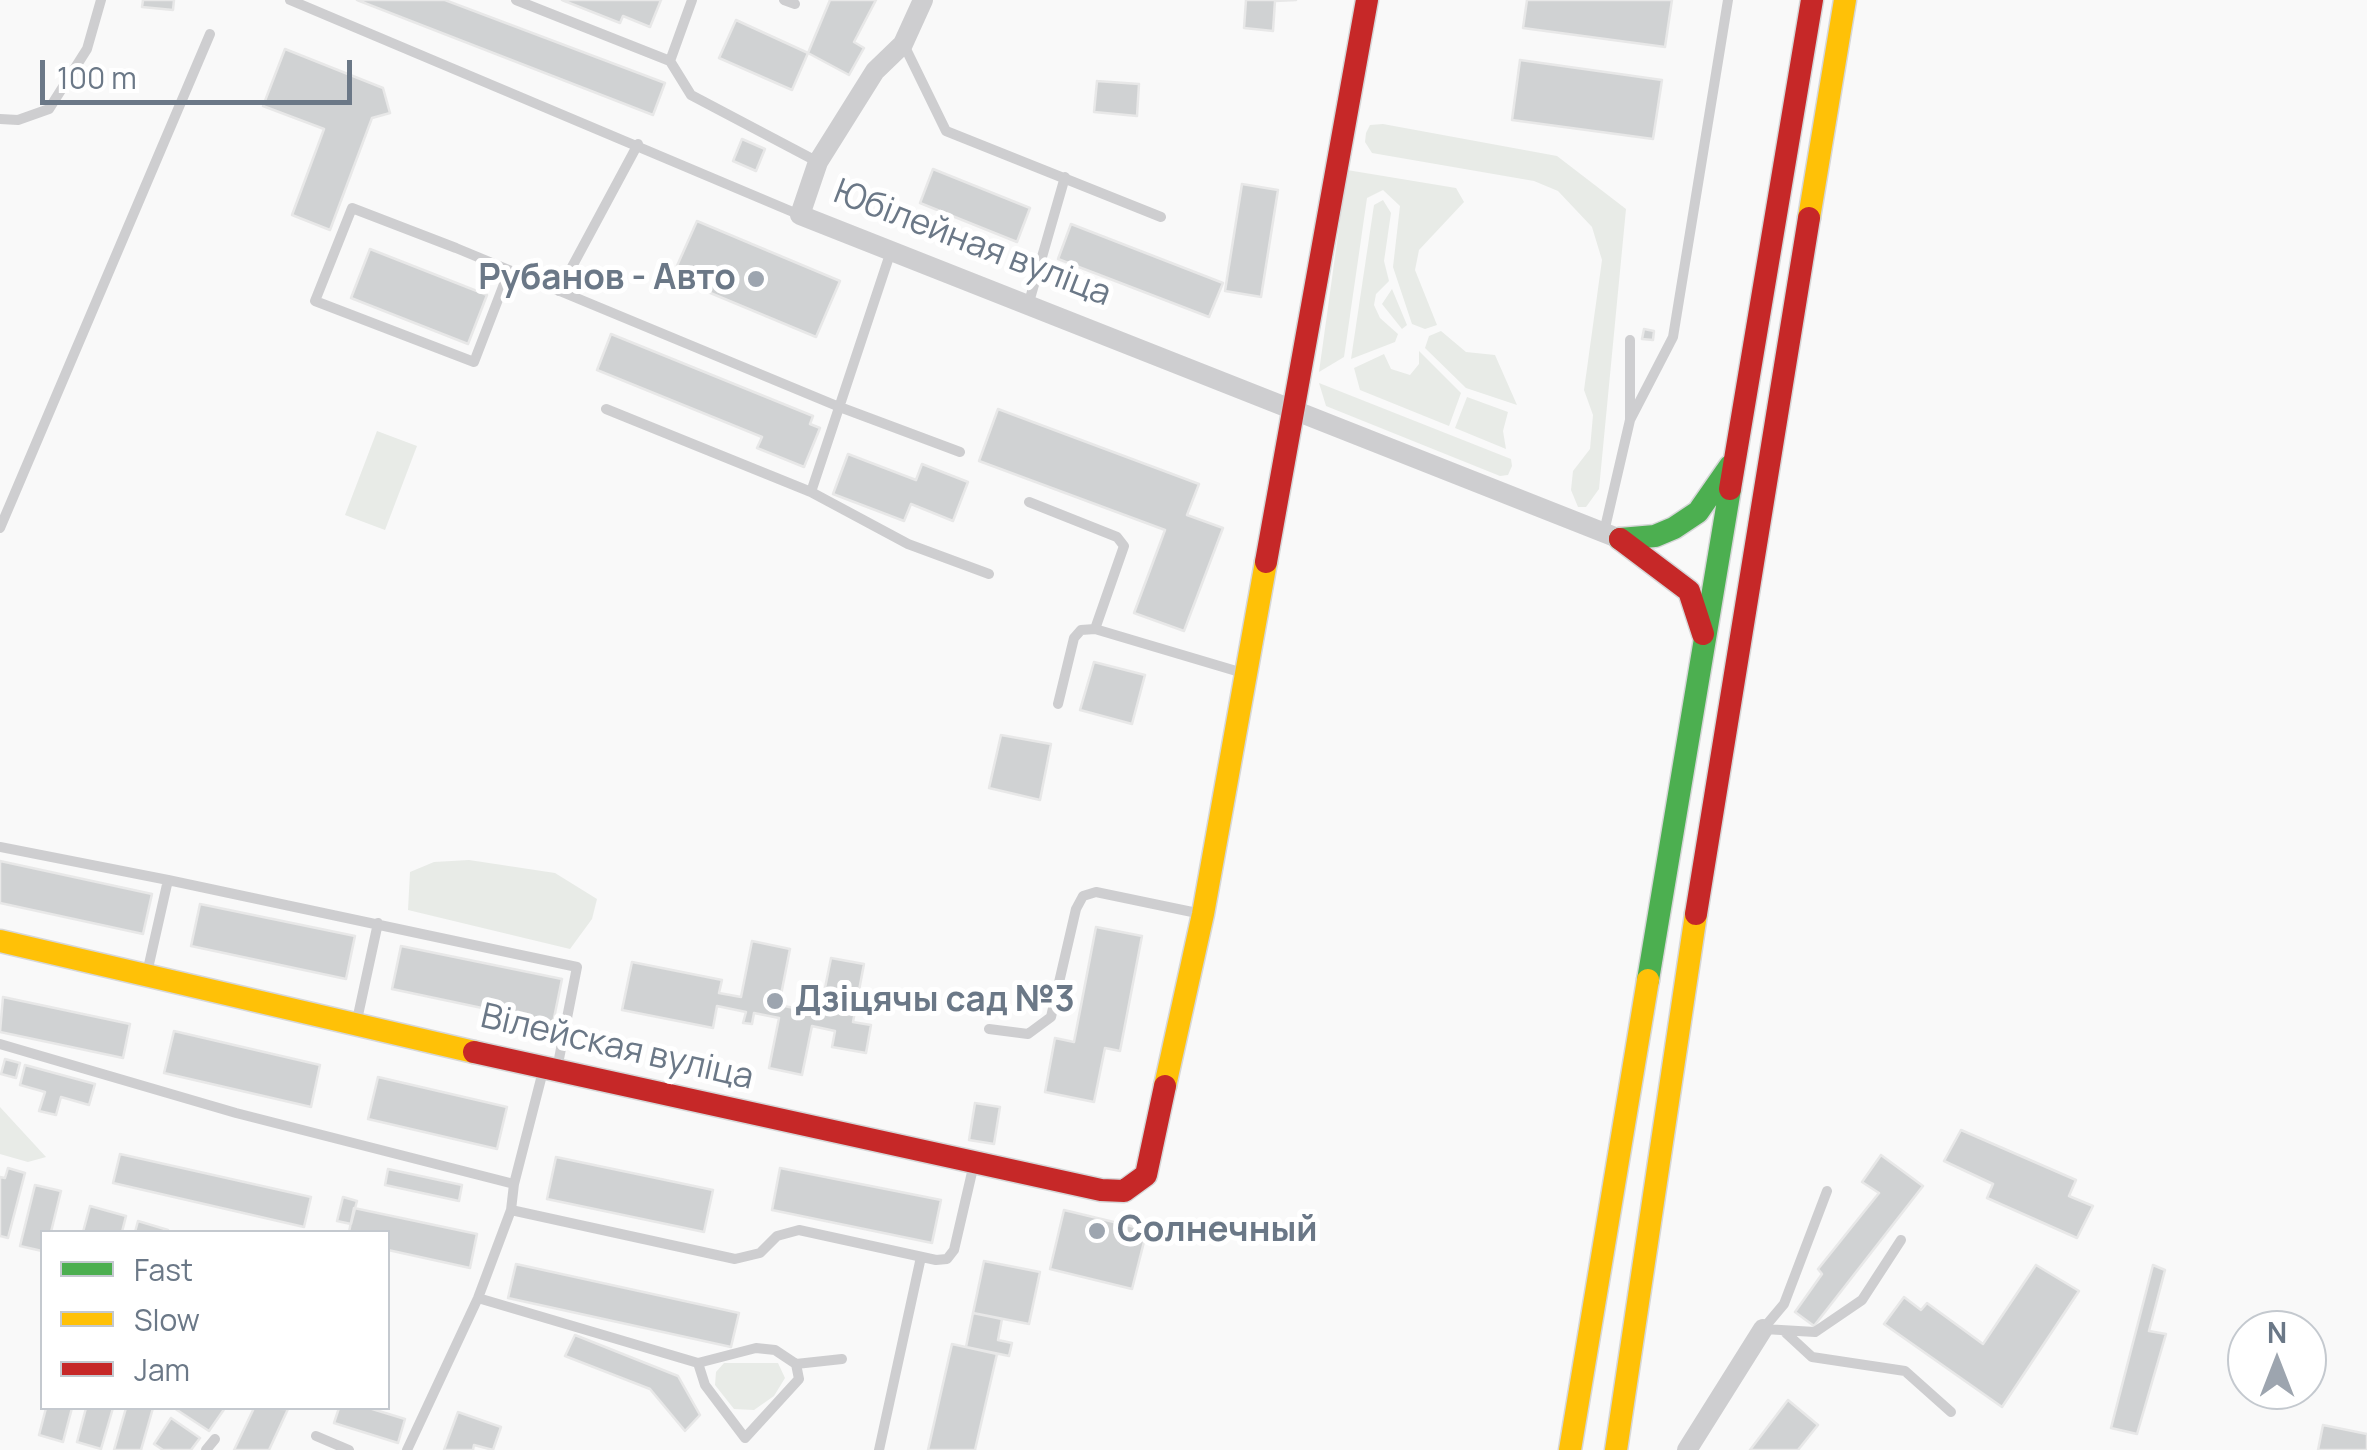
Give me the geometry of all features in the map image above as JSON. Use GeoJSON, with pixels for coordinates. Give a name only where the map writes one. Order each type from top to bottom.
{"type":"FeatureCollection","features":[{"type":"Feature","properties":{"kind":"main road"},"geometry":{"type":"LineString","coordinates":[[1203,914],[1367,0]]}},
{"type":"Feature","properties":{"kind":"main road"},"geometry":{"type":"LineString","coordinates":[[1570,1450],[1812,0]]}},
{"type":"Feature","properties":{"kind":"main road"},"geometry":{"type":"LineString","coordinates":[[1616,1450],[1710,823],[1845,0]]}},
{"type":"Feature","properties":{"kind":"main road"},"geometry":{"type":"LineString","coordinates":[[1612,535],[1654,536],[1698,512],[1737,455]]}},
{"type":"Feature","properties":{"kind":"main road"},"geometry":{"type":"LineString","coordinates":[[1612,535],[1689,591],[1705,643]]}},
{"type":"Feature","properties":{"kind":"main road","name":"Вілейская вуліца"},"geometry":{"type":"LineString","coordinates":[[0,941],[974,1164],[1100,1190],[1124,1190],[1146,1175],[1203,914]]}},
{"type":"Feature","properties":{"kind":"street","name":"Юбілейная вуліца"},"geometry":{"type":"LineString","coordinates":[[923,0],[903,44],[874,71],[818,162],[800,215],[1029,302],[1612,535]]}},
{"type":"Feature","properties":{"kind":"street"},"geometry":{"type":"LineString","coordinates":[[1687,1450],[1762,1329]]}},
{"type":"Feature","properties":{"kind":"lane"},"geometry":{"type":"LineString","coordinates":[[0,119],[18,120],[49,109],[87,49],[100,0]]}},
{"type":"Feature","properties":{"kind":"lane"},"geometry":{"type":"LineString","coordinates":[[290,0],[800,215]]}},
{"type":"Feature","properties":{"kind":"lane"},"geometry":{"type":"LineString","coordinates":[[516,0],[670,61],[691,95],[818,162]]}},
{"type":"Feature","properties":{"kind":"lane"},"geometry":{"type":"LineString","coordinates":[[670,61],[692,0]]}},
{"type":"Feature","properties":{"kind":"lane"},"geometry":{"type":"LineString","coordinates":[[1630,420],[1673,338],[1728,0]]}},
{"type":"Feature","properties":{"kind":"lane"},"geometry":{"type":"LineString","coordinates":[[0,528],[210,34]]}},
{"type":"Feature","properties":{"kind":"lane"},"geometry":{"type":"LineString","coordinates":[[903,44],[946,131],[1161,217]]}},
{"type":"Feature","properties":{"kind":"lane"},"geometry":{"type":"LineString","coordinates":[[559,290],[638,144]]}},
{"type":"Feature","properties":{"kind":"lane"},"geometry":{"type":"LineString","coordinates":[[1029,302],[1064,177]]}},
{"type":"Feature","properties":{"kind":"lane"},"geometry":{"type":"LineString","coordinates":[[509,271],[474,362],[315,301],[352,208],[559,290],[836,406],[960,452]]}},
{"type":"Feature","properties":{"kind":"lane"},"geometry":{"type":"LineString","coordinates":[[811,492],[836,406],[891,251]]}},
{"type":"Feature","properties":{"kind":"lane"},"geometry":{"type":"LineString","coordinates":[[1612,535],[1630,420],[1630,340]]}},
{"type":"Feature","properties":{"kind":"lane"},"geometry":{"type":"LineString","coordinates":[[606,409],[811,492],[908,544],[990,574]]}},
{"type":"Feature","properties":{"kind":"lane"},"geometry":{"type":"LineString","coordinates":[[1030,502],[1117,537],[1124,546],[1095,629]]}},
{"type":"Feature","properties":{"kind":"lane"},"geometry":{"type":"LineString","coordinates":[[1058,704],[1074,638],[1081,630],[1095,629],[1248,675]]}},
{"type":"Feature","properties":{"kind":"lane"},"geometry":{"type":"LineString","coordinates":[[0,847],[378,923],[578,968],[514,1184],[512,1210],[478,1298],[407,1450]]}},
{"type":"Feature","properties":{"kind":"lane"},"geometry":{"type":"LineString","coordinates":[[146,974],[168,880]]}},
{"type":"Feature","properties":{"kind":"lane"},"geometry":{"type":"LineString","coordinates":[[989,1029],[1028,1034],[1050,1017],[1076,909],[1084,896],[1096,892],[1203,914]]}},
{"type":"Feature","properties":{"kind":"lane"},"geometry":{"type":"LineString","coordinates":[[356,1020],[378,923]]}},
{"type":"Feature","properties":{"kind":"lane"},"geometry":{"type":"LineString","coordinates":[[0,1044],[236,1113],[514,1184]]}},
{"type":"Feature","properties":{"kind":"lane"},"geometry":{"type":"LineString","coordinates":[[512,1210],[735,1259],[760,1253],[777,1236],[800,1230],[921,1258],[947,1258],[954,1250],[974,1164]]}},
{"type":"Feature","properties":{"kind":"lane"},"geometry":{"type":"LineString","coordinates":[[1762,1329],[1784,1304],[1827,1191]]}},
{"type":"Feature","properties":{"kind":"lane"},"geometry":{"type":"LineString","coordinates":[[1762,1329],[1815,1332],[1862,1300],[1901,1240]]}},
{"type":"Feature","properties":{"kind":"lane"},"geometry":{"type":"LineString","coordinates":[[879,1450],[921,1258]]}},
{"type":"Feature","properties":{"kind":"lane"},"geometry":{"type":"LineString","coordinates":[[478,1298],[698,1363],[756,1348],[775,1350],[796,1364],[842,1359]]}},
{"type":"Feature","properties":{"kind":"lane"},"geometry":{"type":"LineString","coordinates":[[1786,1333],[1812,1357],[1905,1370],[1951,1412]]}},
{"type":"Feature","properties":{"kind":"lane"},"geometry":{"type":"LineString","coordinates":[[698,1363],[706,1386],[745,1438]]}},
{"type":"Feature","properties":{"kind":"lane"},"geometry":{"type":"LineString","coordinates":[[741,1450],[745,1438],[799,1379],[796,1364]]}},
{"type":"Feature","properties":{"kind":"lane"},"geometry":{"type":"LineString","coordinates":[[316,1436],[349,1450]]}},
{"type":"Feature","properties":{"kind":"lane"},"geometry":{"type":"LineString","coordinates":[[206,1450],[215,1438]]}},
{"type":"Feature","properties":{"kind":"shaded area"},"geometry":{"type":"Polygon","coordinates":[[[1383,124],[1557,156],[1626,209],[1599,489],[1586,507],[1578,507],[1571,490],[1573,471],[1590,449],[1593,415],[1584,390],[1602,260],[1592,227],[1558,191],[1534,181],[1372,153],[1365,142],[1366,133],[1370,125],[1383,124]]]}},
{"type":"Feature","properties":{"kind":"shaded area"},"geometry":{"type":"Polygon","coordinates":[[[1347,170],[1456,188],[1464,202],[1419,250],[1415,270],[1437,325],[1425,329],[1412,324],[1393,267],[1400,206],[1383,190],[1367,198],[1344,357],[1319,372],[1347,170]]]}},
{"type":"Feature","properties":{"kind":"shaded area"},"geometry":{"type":"Polygon","coordinates":[[[1383,200],[1391,213],[1384,261],[1389,281],[1376,294],[1374,305],[1380,318],[1398,334],[1395,342],[1351,359],[1374,205],[1383,200]]]}},
{"type":"Feature","properties":{"kind":"shaded area"},"geometry":{"type":"Polygon","coordinates":[[[1392,289],[1407,325],[1402,329],[1382,304],[1392,289]]]}},
{"type":"Feature","properties":{"kind":"shaded area"},"geometry":{"type":"Polygon","coordinates":[[[1441,331],[1466,352],[1495,355],[1517,405],[1466,388],[1425,348],[1429,336],[1441,331]]]}},
{"type":"Feature","properties":{"kind":"shaded area"},"geometry":{"type":"Polygon","coordinates":[[[1419,351],[1461,393],[1449,426],[1360,390],[1354,368],[1384,354],[1391,369],[1410,375],[1419,364],[1419,351]]]}},
{"type":"Feature","properties":{"kind":"shaded area"},"geometry":{"type":"Polygon","coordinates":[[[1319,383],[1511,459],[1508,475],[1500,476],[1326,406],[1319,383]]]}},
{"type":"Feature","properties":{"kind":"shaded area"},"geometry":{"type":"Polygon","coordinates":[[[1467,397],[1508,412],[1503,431],[1506,449],[1455,428],[1467,397]]]}},
{"type":"Feature","properties":{"kind":"shaded area"},"geometry":{"type":"Polygon","coordinates":[[[377,431],[417,446],[385,530],[345,515],[377,431]]]}},
{"type":"Feature","properties":{"kind":"shaded area"},"geometry":{"type":"Polygon","coordinates":[[[469,860],[555,873],[597,899],[592,919],[570,949],[408,910],[410,872],[434,862],[469,860]]]}},
{"type":"Feature","properties":{"kind":"shaded area"},"geometry":{"type":"Polygon","coordinates":[[[0,1107],[46,1157],[28,1162],[0,1154],[0,1107]]]}},
{"type":"Feature","properties":{"kind":"shaded area"},"geometry":{"type":"Polygon","coordinates":[[[724,1363],[778,1363],[785,1378],[774,1396],[754,1410],[734,1409],[715,1385],[716,1372],[724,1363]]]}},
{"type":"Feature","properties":{"kind":"building"},"geometry":{"type":"Polygon","coordinates":[[[143,0],[174,0],[173,10],[142,7],[143,0]]]}},
{"type":"Feature","properties":{"kind":"building"},"geometry":{"type":"Polygon","coordinates":[[[357,0],[445,0],[665,83],[653,115],[357,0]]]}},
{"type":"Feature","properties":{"kind":"building"},"geometry":{"type":"Polygon","coordinates":[[[562,0],[661,0],[650,27],[623,16],[620,23],[562,0]]]}},
{"type":"Feature","properties":{"kind":"building"},"geometry":{"type":"Polygon","coordinates":[[[830,0],[876,0],[854,42],[864,48],[849,75],[808,53],[830,0]]]}},
{"type":"Feature","properties":{"kind":"building"},"geometry":{"type":"Polygon","coordinates":[[[1246,0],[1296,0],[1275,1],[1273,31],[1244,28],[1246,0]]]}},
{"type":"Feature","properties":{"kind":"building"},"geometry":{"type":"Polygon","coordinates":[[[1527,0],[1672,0],[1665,47],[1523,28],[1527,0]]]}},
{"type":"Feature","properties":{"kind":"building"},"geometry":{"type":"Polygon","coordinates":[[[736,20],[808,53],[792,90],[719,58],[736,20]]]}},
{"type":"Feature","properties":{"kind":"building"},"geometry":{"type":"Polygon","coordinates":[[[285,49],[383,88],[390,113],[372,118],[330,230],[292,215],[324,129],[263,106],[285,49]]]}},
{"type":"Feature","properties":{"kind":"building"},"geometry":{"type":"Polygon","coordinates":[[[1520,60],[1662,80],[1653,139],[1512,120],[1520,60]]]}},
{"type":"Feature","properties":{"kind":"building"},"geometry":{"type":"Polygon","coordinates":[[[1097,81],[1139,84],[1137,116],[1094,112],[1097,81]]]}},
{"type":"Feature","properties":{"kind":"building"},"geometry":{"type":"Polygon","coordinates":[[[742,139],[765,149],[756,171],[733,161],[742,139]]]}},
{"type":"Feature","properties":{"kind":"building"},"geometry":{"type":"Polygon","coordinates":[[[933,169],[1030,208],[1017,242],[920,203],[933,169]]]}},
{"type":"Feature","properties":{"kind":"building"},"geometry":{"type":"Polygon","coordinates":[[[1242,184],[1278,190],[1261,297],[1225,291],[1242,184]]]}},
{"type":"Feature","properties":{"kind":"building","name":"Рубанов - Авто"},"geometry":{"type":"Polygon","coordinates":[[[697,221],[840,281],[816,337],[672,277],[697,221]]]}},
{"type":"Feature","properties":{"kind":"building"},"geometry":{"type":"Polygon","coordinates":[[[1071,224],[1223,283],[1209,317],[1058,259],[1071,224]]]}},
{"type":"Feature","properties":{"kind":"building"},"geometry":{"type":"Polygon","coordinates":[[[370,249],[487,295],[468,344],[351,298],[370,249]]]}},
{"type":"Feature","properties":{"kind":"building"},"geometry":{"type":"Polygon","coordinates":[[[1644,329],[1654,331],[1653,340],[1642,339],[1644,329]]]}},
{"type":"Feature","properties":{"kind":"building"},"geometry":{"type":"Polygon","coordinates":[[[611,334],[813,416],[810,424],[820,428],[804,467],[757,448],[762,437],[597,370],[611,334]]]}},
{"type":"Feature","properties":{"kind":"building"},"geometry":{"type":"Polygon","coordinates":[[[998,409],[1199,484],[1187,515],[1223,528],[1184,631],[1134,613],[1165,530],[979,461],[998,409]]]}},
{"type":"Feature","properties":{"kind":"building"},"geometry":{"type":"Polygon","coordinates":[[[848,454],[916,480],[922,464],[968,482],[953,521],[911,504],[904,521],[833,494],[848,454]]]}},
{"type":"Feature","properties":{"kind":"building"},"geometry":{"type":"Polygon","coordinates":[[[1094,662],[1145,675],[1132,724],[1080,710],[1094,662]]]}},
{"type":"Feature","properties":{"kind":"building"},"geometry":{"type":"Polygon","coordinates":[[[1001,735],[1051,744],[1040,800],[989,788],[1001,735]]]}},
{"type":"Feature","properties":{"kind":"building"},"geometry":{"type":"Polygon","coordinates":[[[0,861],[152,894],[143,934],[0,903],[0,861]]]}},
{"type":"Feature","properties":{"kind":"building"},"geometry":{"type":"Polygon","coordinates":[[[200,904],[355,936],[346,979],[191,946],[200,904]]]}},
{"type":"Feature","properties":{"kind":"building"},"geometry":{"type":"Polygon","coordinates":[[[1096,927],[1142,936],[1120,1051],[1105,1048],[1094,1102],[1045,1092],[1055,1038],[1074,1042],[1096,927]]]}},
{"type":"Feature","properties":{"kind":"building"},"geometry":{"type":"Polygon","coordinates":[[[752,941],[790,949],[779,1005],[820,1013],[831,958],[864,964],[853,1022],[871,1025],[866,1053],[832,1047],[835,1031],[812,1026],[802,1075],[769,1068],[779,1018],[754,1013],[752,1024],[743,1023],[746,1012],[717,1006],[713,1028],[622,1010],[632,962],[722,980],[719,993],[741,997],[752,941]]]}},
{"type":"Feature","properties":{"kind":"building"},"geometry":{"type":"Polygon","coordinates":[[[401,946],[562,979],[553,1023],[392,989],[401,946]]]}},
{"type":"Feature","properties":{"kind":"building"},"geometry":{"type":"Polygon","coordinates":[[[3,997],[130,1024],[123,1058],[0,1032],[3,997]]]}},
{"type":"Feature","properties":{"kind":"building"},"geometry":{"type":"Polygon","coordinates":[[[174,1031],[320,1065],[311,1107],[164,1073],[174,1031]]]}},
{"type":"Feature","properties":{"kind":"building"},"geometry":{"type":"Polygon","coordinates":[[[5,1059],[20,1063],[16,1078],[1,1074],[5,1059]]]}},
{"type":"Feature","properties":{"kind":"building"},"geometry":{"type":"Polygon","coordinates":[[[25,1065],[95,1084],[89,1105],[61,1097],[56,1115],[39,1111],[45,1092],[20,1085],[25,1065]]]}},
{"type":"Feature","properties":{"kind":"building"},"geometry":{"type":"Polygon","coordinates":[[[378,1077],[507,1107],[497,1149],[368,1119],[378,1077]]]}},
{"type":"Feature","properties":{"kind":"building"},"geometry":{"type":"Polygon","coordinates":[[[975,1103],[1000,1107],[994,1144],[969,1140],[975,1103]]]}},
{"type":"Feature","properties":{"kind":"building"},"geometry":{"type":"Polygon","coordinates":[[[1961,1130],[2076,1180],[2069,1196],[2093,1206],[2077,1238],[1987,1198],[1993,1184],[1944,1161],[1961,1130]]]}},
{"type":"Feature","properties":{"kind":"building"},"geometry":{"type":"Polygon","coordinates":[[[120,1154],[311,1197],[304,1227],[113,1183],[120,1154]]]}},
{"type":"Feature","properties":{"kind":"building"},"geometry":{"type":"Polygon","coordinates":[[[1881,1155],[1923,1186],[1814,1326],[1795,1312],[1822,1274],[1818,1269],[1879,1193],[1862,1182],[1881,1155]]]}},
{"type":"Feature","properties":{"kind":"building"},"geometry":{"type":"Polygon","coordinates":[[[556,1157],[713,1190],[704,1232],[547,1199],[556,1157]]]}},
{"type":"Feature","properties":{"kind":"building"},"geometry":{"type":"Polygon","coordinates":[[[8,1168],[25,1173],[8,1238],[0,1236],[0,1177],[5,1178],[8,1168]]]}},
{"type":"Feature","properties":{"kind":"building"},"geometry":{"type":"Polygon","coordinates":[[[780,1168],[941,1200],[932,1243],[772,1210],[780,1168]]]}},
{"type":"Feature","properties":{"kind":"building"},"geometry":{"type":"Polygon","coordinates":[[[388,1169],[462,1185],[459,1201],[385,1185],[388,1169]]]}},
{"type":"Feature","properties":{"kind":"building"},"geometry":{"type":"Polygon","coordinates":[[[35,1185],[61,1191],[51,1230],[40,1230],[40,1251],[20,1246],[35,1185]]]}},
{"type":"Feature","properties":{"kind":"building"},"geometry":{"type":"Polygon","coordinates":[[[343,1197],[357,1201],[351,1224],[337,1221],[343,1197]]]}},
{"type":"Feature","properties":{"kind":"building"},"geometry":{"type":"Polygon","coordinates":[[[90,1206],[126,1216],[122,1230],[84,1230],[90,1206]]]}},
{"type":"Feature","properties":{"kind":"building"},"geometry":{"type":"Polygon","coordinates":[[[354,1208],[477,1234],[470,1268],[390,1250],[390,1230],[349,1230],[354,1208]]]}},
{"type":"Feature","properties":{"kind":"building"},"geometry":{"type":"Polygon","coordinates":[[[1064,1210],[1147,1230],[1132,1289],[1050,1269],[1064,1210]]]}},
{"type":"Feature","properties":{"kind":"building"},"geometry":{"type":"Polygon","coordinates":[[[138,1221],[168,1230],[136,1230],[138,1221]]]}},
{"type":"Feature","properties":{"kind":"building"},"geometry":{"type":"Polygon","coordinates":[[[984,1261],[1040,1272],[1029,1324],[973,1313],[984,1261]]]}},
{"type":"Feature","properties":{"kind":"building"},"geometry":{"type":"Polygon","coordinates":[[[516,1264],[739,1313],[731,1347],[508,1298],[516,1264]]]}},
{"type":"Feature","properties":{"kind":"building"},"geometry":{"type":"Polygon","coordinates":[[[2036,1265],[2079,1291],[2002,1407],[1884,1324],[1904,1297],[1921,1310],[1927,1303],[1983,1344],[2036,1265]]]}},
{"type":"Feature","properties":{"kind":"building"},"geometry":{"type":"Polygon","coordinates":[[[2153,1265],[2165,1270],[2149,1331],[2166,1334],[2137,1434],[2111,1428],[2153,1265]]]}},
{"type":"Feature","properties":{"kind":"building"},"geometry":{"type":"Polygon","coordinates":[[[973,1313],[1002,1319],[998,1340],[1012,1343],[1009,1356],[966,1347],[973,1313]]]}},
{"type":"Feature","properties":{"kind":"building"},"geometry":{"type":"Polygon","coordinates":[[[575,1335],[678,1376],[700,1415],[685,1431],[650,1389],[565,1356],[575,1335]]]}},
{"type":"Feature","properties":{"kind":"building"},"geometry":{"type":"Polygon","coordinates":[[[952,1344],[997,1354],[975,1450],[928,1450],[952,1344]]]}},
{"type":"Feature","properties":{"kind":"building"},"geometry":{"type":"Polygon","coordinates":[[[1788,1400],[1818,1425],[1798,1450],[1750,1450],[1788,1400]]]}},
{"type":"Feature","properties":{"kind":"building"},"geometry":{"type":"Polygon","coordinates":[[[45,1410],[71,1410],[63,1442],[39,1435],[45,1410]]]}},
{"type":"Feature","properties":{"kind":"building"},"geometry":{"type":"Polygon","coordinates":[[[85,1410],[112,1410],[101,1449],[77,1442],[85,1410]]]}},
{"type":"Feature","properties":{"kind":"building"},"geometry":{"type":"Polygon","coordinates":[[[125,1410],[152,1410],[141,1450],[114,1450],[125,1410]]]}},
{"type":"Feature","properties":{"kind":"building"},"geometry":{"type":"Polygon","coordinates":[[[177,1410],[224,1410],[209,1431],[177,1410]]]}},
{"type":"Feature","properties":{"kind":"building"},"geometry":{"type":"Polygon","coordinates":[[[253,1410],[288,1410],[269,1450],[234,1450],[253,1410]]]}},
{"type":"Feature","properties":{"kind":"building"},"geometry":{"type":"Polygon","coordinates":[[[338,1410],[376,1410],[405,1419],[398,1443],[334,1423],[338,1410]]]}},
{"type":"Feature","properties":{"kind":"building"},"geometry":{"type":"Polygon","coordinates":[[[458,1412],[501,1427],[493,1450],[474,1445],[473,1450],[444,1450],[458,1412]]]}},
{"type":"Feature","properties":{"kind":"building"},"geometry":{"type":"Polygon","coordinates":[[[171,1418],[200,1438],[191,1450],[163,1450],[154,1444],[171,1418]]]}},
{"type":"Feature","properties":{"kind":"building"},"geometry":{"type":"Polygon","coordinates":[[[2323,1425],[2367,1434],[2367,1450],[2318,1450],[2323,1425]]]}},
{"type":"Feature","properties":{"kind":"traffic: fast"},"geometry":{"type":"LineString","coordinates":[[1620,539],[1655,536],[1674,528],[1698,512],[1730,466]]}},
{"type":"Feature","properties":{"kind":"traffic: fast"},"geometry":{"type":"LineString","coordinates":[[1648,980],[1730,489]]}},
{"type":"Feature","properties":{"kind":"traffic: slow"},"geometry":{"type":"LineString","coordinates":[[1809,218],[1845,0]]}},
{"type":"Feature","properties":{"kind":"traffic: slow"},"geometry":{"type":"LineString","coordinates":[[1165,1086],[1203,914],[1266,562]]}},
{"type":"Feature","properties":{"kind":"traffic: slow"},"geometry":{"type":"LineString","coordinates":[[1616,1450],[1696,914]]}},
{"type":"Feature","properties":{"kind":"traffic: slow"},"geometry":{"type":"LineString","coordinates":[[0,941],[474,1052]]}},
{"type":"Feature","properties":{"kind":"traffic: slow"},"geometry":{"type":"LineString","coordinates":[[1570,1450],[1648,980]]}},
{"type":"Feature","properties":{"kind":"traffic: jam"},"geometry":{"type":"LineString","coordinates":[[1266,562],[1367,0]]}},
{"type":"Feature","properties":{"kind":"traffic: jam"},"geometry":{"type":"LineString","coordinates":[[1730,489],[1812,0]]}},
{"type":"Feature","properties":{"kind":"traffic: jam"},"geometry":{"type":"LineString","coordinates":[[1696,914],[1809,218]]}},
{"type":"Feature","properties":{"kind":"traffic: jam"},"geometry":{"type":"LineString","coordinates":[[1620,539],[1689,591],[1703,634]]}},
{"type":"Feature","properties":{"kind":"traffic: jam"},"geometry":{"type":"LineString","coordinates":[[474,1052],[1101,1190],[1124,1191],[1146,1175],[1165,1086]]}},
{"type":"Feature","properties":{"kind":"place","name":"Рубанов - Авто"},"geometry":{"type":"Point","coordinates":[756,279]}},
{"type":"Feature","properties":{"kind":"place","name":"Дзіцячы сад №3"},"geometry":{"type":"Point","coordinates":[775,1001]}},
{"type":"Feature","properties":{"kind":"place","name":"Солнечный"},"geometry":{"type":"Point","coordinates":[1097,1231]}}]}
